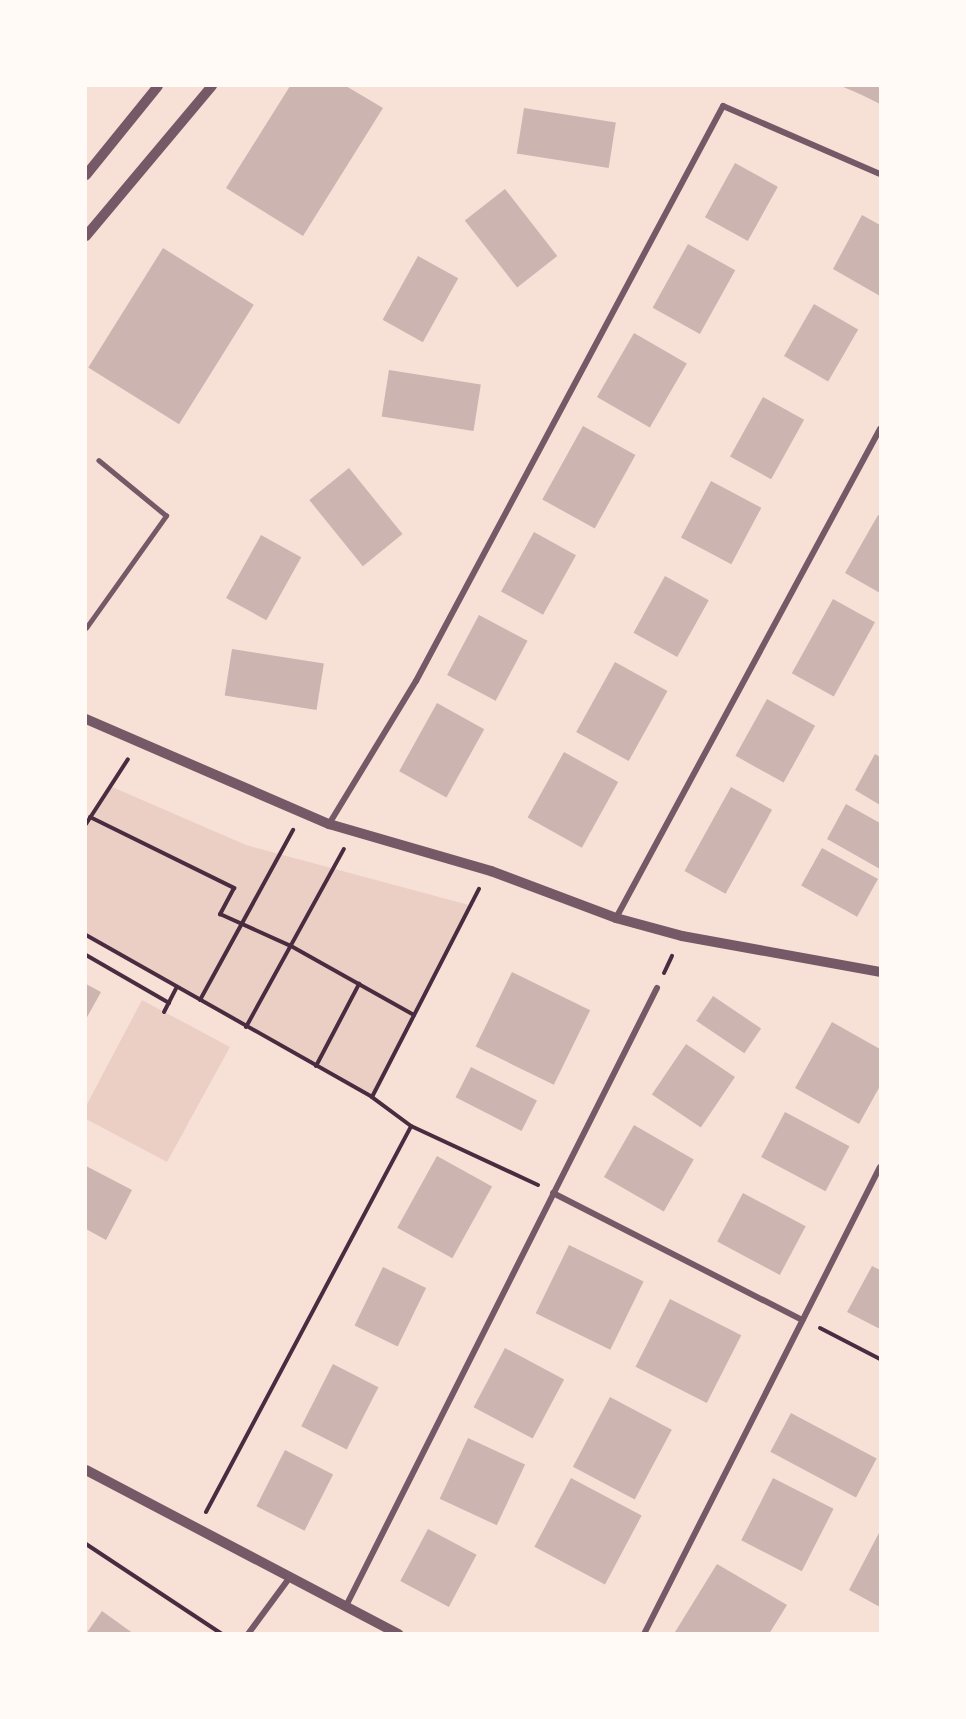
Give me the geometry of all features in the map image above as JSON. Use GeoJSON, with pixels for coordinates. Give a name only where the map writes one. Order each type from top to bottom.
{"type":"FeatureCollection","features":[{"type":"Feature","properties":{"kind":"street"},"geometry":{"type":"LineString","coordinates":[[86,175],[158,86]]}},
{"type":"Feature","properties":{"kind":"street"},"geometry":{"type":"LineString","coordinates":[[86,236],[212,86]]}},
{"type":"Feature","properties":{"kind":"street"},"geometry":{"type":"LineString","coordinates":[[329,824],[416,681],[723,106],[880,174]]}},
{"type":"Feature","properties":{"kind":"street"},"geometry":{"type":"LineString","coordinates":[[616,918],[880,429]]}},
{"type":"Feature","properties":{"kind":"street"},"geometry":{"type":"LineString","coordinates":[[86,719],[138,744],[302,814],[491,871],[616,918],[682,936],[880,972]]}},
{"type":"Feature","properties":{"kind":"street"},"geometry":{"type":"LineString","coordinates":[[346,1605],[657,988]]}},
{"type":"Feature","properties":{"kind":"street"},"geometry":{"type":"LineString","coordinates":[[644,1634],[880,1167]]}},
{"type":"Feature","properties":{"kind":"street"},"geometry":{"type":"LineString","coordinates":[[553,1192],[802,1320]]}},
{"type":"Feature","properties":{"kind":"street"},"geometry":{"type":"LineString","coordinates":[[86,1470],[399,1634]]}},
{"type":"Feature","properties":{"kind":"street"},"geometry":{"type":"LineString","coordinates":[[249,1634],[290,1577]]}},
{"type":"Feature","properties":{"kind":"lane"},"geometry":{"type":"LineString","coordinates":[[86,628],[166,516],[99,461]]}},
{"type":"Feature","properties":{"kind":"path"},"geometry":{"type":"LineString","coordinates":[[86,824],[138,744]]}},
{"type":"Feature","properties":{"kind":"path"},"geometry":{"type":"LineString","coordinates":[[200,1000],[302,814]]}},
{"type":"Feature","properties":{"kind":"path"},"geometry":{"type":"LineString","coordinates":[[90,817],[234,888],[220,914],[291,946],[414,1015]]}},
{"type":"Feature","properties":{"kind":"path"},"geometry":{"type":"LineString","coordinates":[[246,1027],[353,831]]}},
{"type":"Feature","properties":{"kind":"path"},"geometry":{"type":"LineString","coordinates":[[372,1097],[491,871]]}},
{"type":"Feature","properties":{"kind":"path"},"geometry":{"type":"LineString","coordinates":[[86,935],[372,1097],[411,1126],[553,1192]]}},
{"type":"Feature","properties":{"kind":"path"},"geometry":{"type":"LineString","coordinates":[[657,988],[682,936]]}},
{"type":"Feature","properties":{"kind":"path"},"geometry":{"type":"LineString","coordinates":[[86,956],[169,1003]]}},
{"type":"Feature","properties":{"kind":"path"},"geometry":{"type":"LineString","coordinates":[[316,1066],[359,984]]}},
{"type":"Feature","properties":{"kind":"path"},"geometry":{"type":"LineString","coordinates":[[164,1012],[177,987]]}},
{"type":"Feature","properties":{"kind":"path"},"geometry":{"type":"LineString","coordinates":[[198,1528],[411,1126]]}},
{"type":"Feature","properties":{"kind":"path"},"geometry":{"type":"LineString","coordinates":[[802,1320],[880,1359]]}},
{"type":"Feature","properties":{"kind":"path"},"geometry":{"type":"LineString","coordinates":[[86,1544],[222,1634]]}},
{"type":"Feature","properties":{"kind":"shaded area"},"geometry":{"type":"Polygon","coordinates":[[[110,786],[246,845],[469,905],[372,1097],[86,935],[86,824],[110,786]]]}},
{"type":"Feature","properties":{"kind":"shaded area"},"geometry":{"type":"Polygon","coordinates":[[[142,1000],[230,1047],[167,1162],[86,1119],[86,1106],[142,1000]]]}},
{"type":"Feature","properties":{"kind":"building"},"geometry":{"type":"Polygon","coordinates":[[[290,86],[346,86],[383,108],[303,236],[226,188],[290,86]]]}},
{"type":"Feature","properties":{"kind":"building"},"geometry":{"type":"Polygon","coordinates":[[[841,86],[880,86],[880,104],[862,95],[841,86]]]}},
{"type":"Feature","properties":{"kind":"building"},"geometry":{"type":"Polygon","coordinates":[[[524,108],[616,123],[609,168],[517,153],[524,108]]]}},
{"type":"Feature","properties":{"kind":"building"},"geometry":{"type":"Polygon","coordinates":[[[735,163],[778,187],[748,241],[705,217],[735,163]]]}},
{"type":"Feature","properties":{"kind":"building"},"geometry":{"type":"Polygon","coordinates":[[[505,189],[557,256],[517,287],[465,220],[505,189]]]}},
{"type":"Feature","properties":{"kind":"building"},"geometry":{"type":"Polygon","coordinates":[[[862,215],[880,225],[880,296],[833,269],[862,215]]]}},
{"type":"Feature","properties":{"kind":"building"},"geometry":{"type":"Polygon","coordinates":[[[688,244],[735,270],[700,334],[653,308],[688,244]]]}},
{"type":"Feature","properties":{"kind":"building"},"geometry":{"type":"Polygon","coordinates":[[[163,248],[254,305],[179,424],[88,368],[163,248]]]}},
{"type":"Feature","properties":{"kind":"building"},"geometry":{"type":"Polygon","coordinates":[[[418,256],[458,278],[423,342],[383,320],[418,256]]]}},
{"type":"Feature","properties":{"kind":"building"},"geometry":{"type":"Polygon","coordinates":[[[814,304],[858,329],[828,381],[784,356],[814,304]]]}},
{"type":"Feature","properties":{"kind":"building"},"geometry":{"type":"Polygon","coordinates":[[[634,333],[687,364],[650,428],[597,397],[634,333]]]}},
{"type":"Feature","properties":{"kind":"building"},"geometry":{"type":"Polygon","coordinates":[[[389,370],[481,385],[474,431],[382,416],[389,370]]]}},
{"type":"Feature","properties":{"kind":"building"},"geometry":{"type":"Polygon","coordinates":[[[763,397],[804,420],[771,479],[730,456],[763,397]]]}},
{"type":"Feature","properties":{"kind":"building"},"geometry":{"type":"Polygon","coordinates":[[[583,426],[635,455],[595,529],[542,499],[583,426]]]}},
{"type":"Feature","properties":{"kind":"building"},"geometry":{"type":"Polygon","coordinates":[[[349,468],[402,534],[363,566],[309,500],[349,468]]]}},
{"type":"Feature","properties":{"kind":"building"},"geometry":{"type":"Polygon","coordinates":[[[711,481],[761,508],[731,564],[681,538],[711,481]]]}},
{"type":"Feature","properties":{"kind":"building"},"geometry":{"type":"Polygon","coordinates":[[[878,515],[880,516],[880,593],[845,573],[878,515]]]}},
{"type":"Feature","properties":{"kind":"building"},"geometry":{"type":"Polygon","coordinates":[[[534,532],[576,555],[543,615],[501,591],[534,532]]]}},
{"type":"Feature","properties":{"kind":"building"},"geometry":{"type":"Polygon","coordinates":[[[261,535],[301,557],[266,620],[226,598],[261,535]]]}},
{"type":"Feature","properties":{"kind":"building"},"geometry":{"type":"Polygon","coordinates":[[[665,576],[709,600],[677,657],[633,633],[665,576]]]}},
{"type":"Feature","properties":{"kind":"building"},"geometry":{"type":"Polygon","coordinates":[[[833,599],[875,622],[834,697],[792,673],[833,599]]]}},
{"type":"Feature","properties":{"kind":"building"},"geometry":{"type":"Polygon","coordinates":[[[479,615],[528,641],[496,701],[447,675],[479,615]]]}},
{"type":"Feature","properties":{"kind":"building"},"geometry":{"type":"Polygon","coordinates":[[[232,649],[324,664],[317,710],[225,695],[232,649]]]}},
{"type":"Feature","properties":{"kind":"building"},"geometry":{"type":"Polygon","coordinates":[[[615,662],[667,691],[629,761],[576,732],[615,662]]]}},
{"type":"Feature","properties":{"kind":"building"},"geometry":{"type":"Polygon","coordinates":[[[767,699],[815,726],[784,783],[735,756],[767,699]]]}},
{"type":"Feature","properties":{"kind":"building"},"geometry":{"type":"Polygon","coordinates":[[[437,703],[484,729],[446,797],[399,771],[437,703]]]}},
{"type":"Feature","properties":{"kind":"building"},"geometry":{"type":"Polygon","coordinates":[[[564,752],[618,782],[582,848],[528,818],[564,752]]]}},
{"type":"Feature","properties":{"kind":"building"},"geometry":{"type":"Polygon","coordinates":[[[875,754],[880,757],[880,805],[855,790],[875,754]]]}},
{"type":"Feature","properties":{"kind":"building"},"geometry":{"type":"Polygon","coordinates":[[[731,787],[772,810],[726,894],[684,871],[731,787]]]}},
{"type":"Feature","properties":{"kind":"building"},"geometry":{"type":"Polygon","coordinates":[[[846,804],[880,823],[880,869],[827,839],[846,804]]]}},
{"type":"Feature","properties":{"kind":"building"},"geometry":{"type":"Polygon","coordinates":[[[822,848],[878,879],[857,917],[801,886],[822,848]]]}},
{"type":"Feature","properties":{"kind":"building"},"geometry":{"type":"Polygon","coordinates":[[[512,972],[590,1010],[554,1085],[476,1047],[512,972]]]}},
{"type":"Feature","properties":{"kind":"building"},"geometry":{"type":"Polygon","coordinates":[[[86,984],[101,992],[86,1019],[86,984]]]}},
{"type":"Feature","properties":{"kind":"building"},"geometry":{"type":"Polygon","coordinates":[[[713,996],[761,1028],[744,1053],[696,1021],[713,996]]]}},
{"type":"Feature","properties":{"kind":"building"},"geometry":{"type":"Polygon","coordinates":[[[832,1022],[880,1049],[880,1086],[859,1124],[795,1088],[832,1022]]]}},
{"type":"Feature","properties":{"kind":"building"},"geometry":{"type":"Polygon","coordinates":[[[686,1044],[735,1077],[701,1128],[652,1095],[686,1044]]]}},
{"type":"Feature","properties":{"kind":"building"},"geometry":{"type":"Polygon","coordinates":[[[471,1067],[537,1101],[521,1131],[456,1097],[471,1067]]]}},
{"type":"Feature","properties":{"kind":"building"},"geometry":{"type":"Polygon","coordinates":[[[785,1112],[849,1146],[826,1191],[761,1157],[785,1112]]]}},
{"type":"Feature","properties":{"kind":"building"},"geometry":{"type":"Polygon","coordinates":[[[634,1125],[694,1160],[664,1211],[604,1177],[634,1125]]]}},
{"type":"Feature","properties":{"kind":"building"},"geometry":{"type":"Polygon","coordinates":[[[437,1156],[492,1187],[452,1258],[397,1228],[437,1156]]]}},
{"type":"Feature","properties":{"kind":"building"},"geometry":{"type":"Polygon","coordinates":[[[86,1166],[132,1190],[106,1240],[86,1229],[86,1166]]]}},
{"type":"Feature","properties":{"kind":"building"},"geometry":{"type":"Polygon","coordinates":[[[743,1193],[806,1226],[780,1275],[717,1242],[743,1193]]]}},
{"type":"Feature","properties":{"kind":"building"},"geometry":{"type":"Polygon","coordinates":[[[569,1245],[644,1281],[610,1350],[536,1313],[569,1245]]]}},
{"type":"Feature","properties":{"kind":"building"},"geometry":{"type":"Polygon","coordinates":[[[872,1266],[880,1270],[880,1329],[847,1312],[872,1266]]]}},
{"type":"Feature","properties":{"kind":"building"},"geometry":{"type":"Polygon","coordinates":[[[383,1267],[426,1288],[398,1346],[355,1325],[383,1267]]]}},
{"type":"Feature","properties":{"kind":"building"},"geometry":{"type":"Polygon","coordinates":[[[670,1299],[741,1335],[707,1403],[635,1367],[670,1299]]]}},
{"type":"Feature","properties":{"kind":"building"},"geometry":{"type":"Polygon","coordinates":[[[505,1348],[564,1379],[533,1439],[474,1407],[505,1348]]]}},
{"type":"Feature","properties":{"kind":"building"},"geometry":{"type":"Polygon","coordinates":[[[333,1364],[378,1387],[347,1450],[301,1426],[333,1364]]]}},
{"type":"Feature","properties":{"kind":"building"},"geometry":{"type":"Polygon","coordinates":[[[610,1397],[672,1430],[635,1500],[573,1467],[610,1397]]]}},
{"type":"Feature","properties":{"kind":"building"},"geometry":{"type":"Polygon","coordinates":[[[791,1413],[877,1459],[856,1497],[770,1452],[791,1413]]]}},
{"type":"Feature","properties":{"kind":"building"},"geometry":{"type":"Polygon","coordinates":[[[468,1438],[525,1465],[497,1525],[440,1499],[468,1438]]]}},
{"type":"Feature","properties":{"kind":"building"},"geometry":{"type":"Polygon","coordinates":[[[285,1450],[333,1475],[305,1531],[256,1506],[285,1450]]]}},
{"type":"Feature","properties":{"kind":"building"},"geometry":{"type":"Polygon","coordinates":[[[571,1478],[642,1516],[605,1584],[534,1547],[571,1478]]]}},
{"type":"Feature","properties":{"kind":"building"},"geometry":{"type":"Polygon","coordinates":[[[773,1478],[834,1509],[802,1571],[741,1540],[773,1478]]]}},
{"type":"Feature","properties":{"kind":"building"},"geometry":{"type":"Polygon","coordinates":[[[428,1529],[477,1555],[449,1607],[400,1581],[428,1529]]]}},
{"type":"Feature","properties":{"kind":"building"},"geometry":{"type":"Polygon","coordinates":[[[880,1531],[880,1607],[849,1590],[880,1531]]]}},
{"type":"Feature","properties":{"kind":"building"},"geometry":{"type":"Polygon","coordinates":[[[717,1564],[787,1605],[769,1634],[675,1632],[717,1564]]]}},
{"type":"Feature","properties":{"kind":"building"},"geometry":{"type":"Polygon","coordinates":[[[102,1611],[134,1634],[86,1634],[102,1611]]]}}]}
